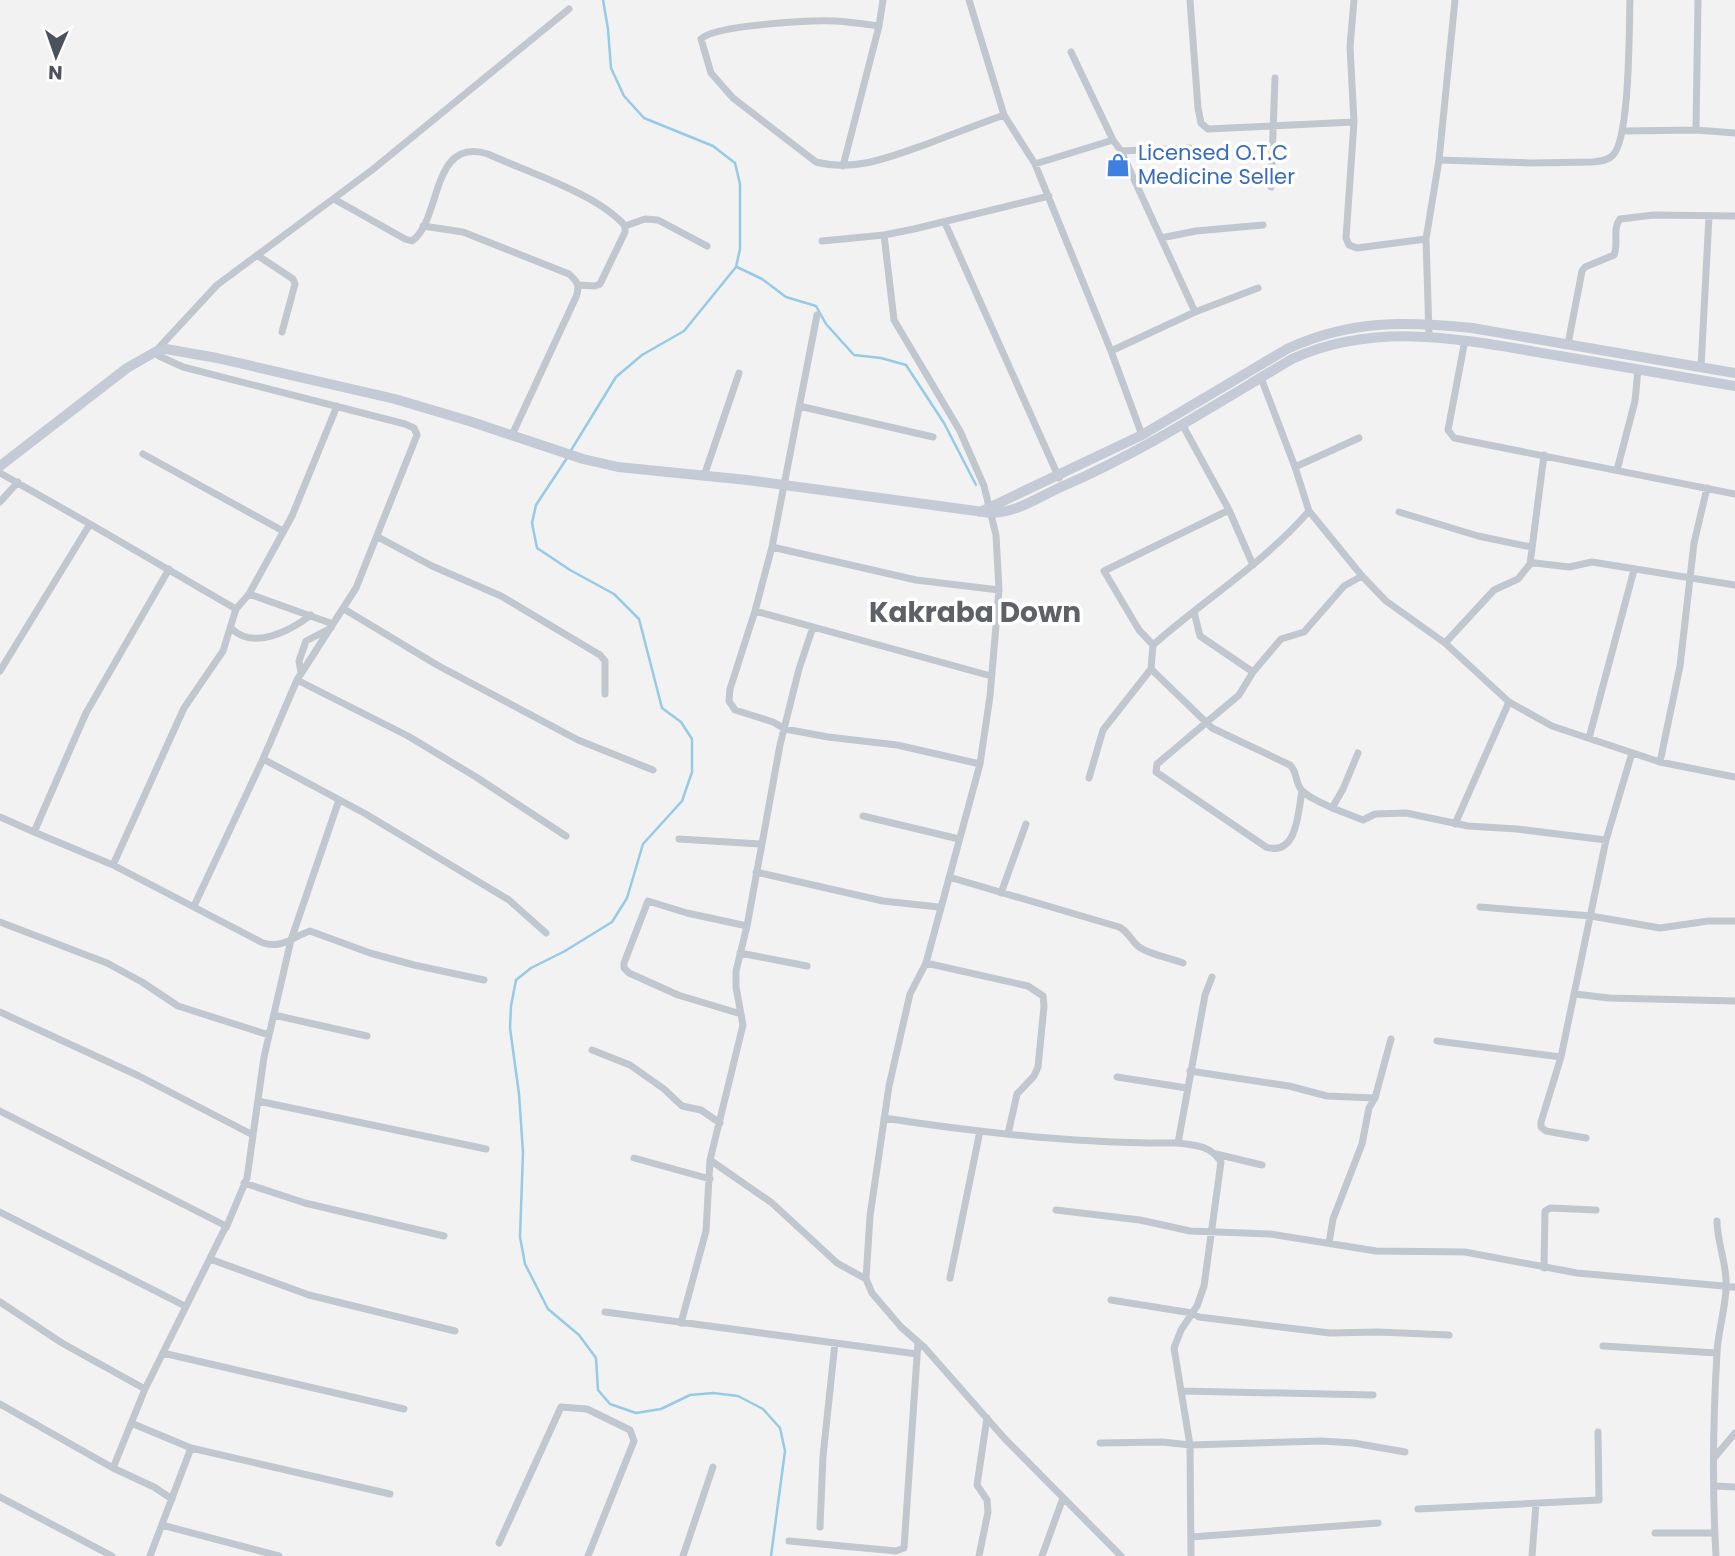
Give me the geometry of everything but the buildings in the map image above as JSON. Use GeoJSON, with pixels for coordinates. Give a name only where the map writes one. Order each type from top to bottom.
{"type":"FeatureCollection","features":[{"type":"Feature","properties":{"kind":"street"},"geometry":{"type":"LineString","coordinates":[[843,166],[879,26],[883,0]]}},
{"type":"Feature","properties":{"kind":"street"},"geometry":{"type":"LineString","coordinates":[[969,0],[1004,115],[1035,164],[1049,196],[1142,435]]}},
{"type":"Feature","properties":{"kind":"street"},"geometry":{"type":"LineString","coordinates":[[1190,0],[1201,123],[1208,129],[1354,122]]}},
{"type":"Feature","properties":{"kind":"street"},"geometry":{"type":"LineString","coordinates":[[1354,0],[1350,47],[1354,122],[1346,238],[1349,245],[1357,248],[1426,239]]}},
{"type":"Feature","properties":{"kind":"street"},"geometry":{"type":"LineString","coordinates":[[1429,330],[1426,239],[1439,160],[1454,0]]}},
{"type":"Feature","properties":{"kind":"street"},"geometry":{"type":"LineString","coordinates":[[1439,160],[1531,163],[1603,161],[1614,155],[1624,131],[1630,0]]}},
{"type":"Feature","properties":{"kind":"street"},"geometry":{"type":"LineString","coordinates":[[1696,130],[1698,0]]}},
{"type":"Feature","properties":{"kind":"street"},"geometry":{"type":"LineString","coordinates":[[155,352],[217,285],[334,199],[569,9]]}},
{"type":"Feature","properties":{"kind":"street"},"geometry":{"type":"LineString","coordinates":[[879,26],[833,21],[772,24],[715,31],[705,34],[701,39],[711,73],[733,98],[816,162],[843,166],[874,163],[1004,115]]}},
{"type":"Feature","properties":{"kind":"street"},"geometry":{"type":"LineString","coordinates":[[1071,52],[1195,312]]}},
{"type":"Feature","properties":{"kind":"street"},"geometry":{"type":"LineString","coordinates":[[1271,187],[1275,78]]}},
{"type":"Feature","properties":{"kind":"street"},"geometry":{"type":"LineString","coordinates":[[1624,131],[1696,130],[1735,133]]}},
{"type":"Feature","properties":{"kind":"street"},"geometry":{"type":"LineString","coordinates":[[1035,164],[1113,140]]}},
{"type":"Feature","properties":{"kind":"street"},"geometry":{"type":"LineString","coordinates":[[1121,152],[1189,148]]}},
{"type":"Feature","properties":{"kind":"street"},"geometry":{"type":"LineString","coordinates":[[334,199],[412,241],[423,226],[444,172],[456,157],[473,150],[488,154],[580,195],[616,217],[625,226],[625,232],[600,284],[578,285]]}},
{"type":"Feature","properties":{"kind":"street"},"geometry":{"type":"LineString","coordinates":[[822,241],[884,235],[945,223],[1049,196]]}},
{"type":"Feature","properties":{"kind":"street"},"geometry":{"type":"LineString","coordinates":[[1568,344],[1582,271],[1585,267],[1614,255],[1616,226],[1620,219],[1654,215],[1735,215]]}},
{"type":"Feature","properties":{"kind":"street"},"geometry":{"type":"LineString","coordinates":[[1701,367],[1709,216]]}},
{"type":"Feature","properties":{"kind":"street"},"geometry":{"type":"LineString","coordinates":[[625,226],[645,219],[658,220],[706,246]]}},
{"type":"Feature","properties":{"kind":"street"},"geometry":{"type":"LineString","coordinates":[[945,223],[1062,487]]}},
{"type":"Feature","properties":{"kind":"street"},"geometry":{"type":"LineString","coordinates":[[1161,238],[1196,231],[1263,225]]}},
{"type":"Feature","properties":{"kind":"street"},"geometry":{"type":"LineString","coordinates":[[423,226],[463,232],[487,241],[569,274],[578,285],[576,297],[512,435]]}},
{"type":"Feature","properties":{"kind":"street"},"geometry":{"type":"LineString","coordinates":[[884,235],[894,320],[960,431],[990,510],[996,535],[999,590],[990,696],[980,764],[926,962],[910,994],[884,1118],[867,1242],[866,1279],[872,1293],[901,1327],[1121,1556]]}},
{"type":"Feature","properties":{"kind":"street"},"geometry":{"type":"LineString","coordinates":[[257,255],[293,279],[295,285],[282,332]]}},
{"type":"Feature","properties":{"kind":"street"},"geometry":{"type":"LineString","coordinates":[[1111,351],[1195,312],[1258,288]]}},
{"type":"Feature","properties":{"kind":"street"},"geometry":{"type":"LineString","coordinates":[[817,315],[772,547],[730,689],[729,701],[735,710],[774,722],[785,729],[897,745],[980,764]]}},
{"type":"Feature","properties":{"kind":"street"},"geometry":{"type":"LineString","coordinates":[[990,510],[1142,435],[1255,366],[1311,338],[1364,325],[1429,330],[1465,340],[1735,386]]}},
{"type":"Feature","properties":{"kind":"street"},"geometry":{"type":"LineString","coordinates":[[0,466],[127,368],[155,352],[166,349],[395,399],[583,459],[618,467],[783,484],[980,512],[1015,508],[1062,487],[1127,456],[1314,349],[1339,342],[1429,330],[1472,328],[1735,373]]}},
{"type":"Feature","properties":{"kind":"street"},"geometry":{"type":"LineString","coordinates":[[1465,340],[1448,430],[1450,435],[1735,494]]}},
{"type":"Feature","properties":{"kind":"street"},"geometry":{"type":"LineString","coordinates":[[155,352],[183,367],[405,424],[414,428],[417,435],[356,588],[299,677],[283,708],[263,760],[194,906]]}},
{"type":"Feature","properties":{"kind":"street"},"geometry":{"type":"LineString","coordinates":[[1617,470],[1635,401],[1638,369]]}},
{"type":"Feature","properties":{"kind":"street"},"geometry":{"type":"LineString","coordinates":[[704,476],[739,373]]}},
{"type":"Feature","properties":{"kind":"street"},"geometry":{"type":"LineString","coordinates":[[1261,378],[1309,511],[1386,601],[1445,643],[1509,702],[1552,726],[1660,762],[1735,777]]}},
{"type":"Feature","properties":{"kind":"street"},"geometry":{"type":"LineString","coordinates":[[113,865],[184,708],[223,651],[236,609],[249,594],[292,516],[337,406]]}},
{"type":"Feature","properties":{"kind":"street"},"geometry":{"type":"LineString","coordinates":[[799,406],[933,437]]}},
{"type":"Feature","properties":{"kind":"street"},"geometry":{"type":"LineString","coordinates":[[1182,424],[1229,510],[1253,565]]}},
{"type":"Feature","properties":{"kind":"street"},"geometry":{"type":"LineString","coordinates":[[1295,467],[1359,438]]}},
{"type":"Feature","properties":{"kind":"street"},"geometry":{"type":"LineString","coordinates":[[143,454],[283,531]]}},
{"type":"Feature","properties":{"kind":"street"},"geometry":{"type":"LineString","coordinates":[[1445,643],[1494,590],[1518,579],[1530,564],[1544,455]]}},
{"type":"Feature","properties":{"kind":"street"},"geometry":{"type":"LineString","coordinates":[[0,473],[236,609]]}},
{"type":"Feature","properties":{"kind":"street"},"geometry":{"type":"LineString","coordinates":[[0,502],[18,482]]}},
{"type":"Feature","properties":{"kind":"street"},"geometry":{"type":"LineString","coordinates":[[1660,762],[1680,666],[1694,543],[1706,488]]}},
{"type":"Feature","properties":{"kind":"street"},"geometry":{"type":"LineString","coordinates":[[1153,645],[1139,631],[1104,571],[1229,510]]}},
{"type":"Feature","properties":{"kind":"street"},"geometry":{"type":"LineString","coordinates":[[1089,778],[1103,730],[1151,669],[1153,645],[1253,565],[1293,530],[1309,511]]}},
{"type":"Feature","properties":{"kind":"street"},"geometry":{"type":"LineString","coordinates":[[1399,512],[1478,536],[1531,547]]}},
{"type":"Feature","properties":{"kind":"street"},"geometry":{"type":"LineString","coordinates":[[0,671],[90,524]]}},
{"type":"Feature","properties":{"kind":"street"},"geometry":{"type":"LineString","coordinates":[[378,537],[432,566],[501,596],[600,655],[605,662],[605,694]]}},
{"type":"Feature","properties":{"kind":"street"},"geometry":{"type":"LineString","coordinates":[[772,547],[916,580],[999,590]]}},
{"type":"Feature","properties":{"kind":"street"},"geometry":{"type":"LineString","coordinates":[[1530,564],[1569,567],[1592,562],[1735,585]]}},
{"type":"Feature","properties":{"kind":"street"},"geometry":{"type":"LineString","coordinates":[[34,832],[86,713],[169,569]]}},
{"type":"Feature","properties":{"kind":"street"},"geometry":{"type":"LineString","coordinates":[[1589,738],[1634,570]]}},
{"type":"Feature","properties":{"kind":"street"},"geometry":{"type":"LineString","coordinates":[[1302,791],[1295,826],[1288,844],[1273,850],[1156,772],[1157,764],[1238,695],[1253,672],[1281,639],[1304,632],[1345,586],[1362,576]]}},
{"type":"Feature","properties":{"kind":"street"},"geometry":{"type":"LineString","coordinates":[[249,594],[311,615],[332,626]]}},
{"type":"Feature","properties":{"kind":"street"},"geometry":{"type":"LineString","coordinates":[[344,609],[437,665],[578,740],[653,770]]}},
{"type":"Feature","properties":{"kind":"street"},"geometry":{"type":"LineString","coordinates":[[755,611],[991,676]]}},
{"type":"Feature","properties":{"kind":"street"},"geometry":{"type":"LineString","coordinates":[[1194,612],[1200,636],[1253,672]]}},
{"type":"Feature","properties":{"kind":"street"},"geometry":{"type":"LineString","coordinates":[[232,629],[243,638],[262,637],[292,629],[311,615]]}},
{"type":"Feature","properties":{"kind":"street"},"geometry":{"type":"LineString","coordinates":[[299,677],[299,661],[306,641],[332,626]]}},
{"type":"Feature","properties":{"kind":"street"},"geometry":{"type":"LineString","coordinates":[[681,1323],[706,1231],[710,1160],[743,1025],[736,987],[760,845],[799,669],[813,627]]}},
{"type":"Feature","properties":{"kind":"street"},"geometry":{"type":"LineString","coordinates":[[1151,669],[1212,728],[1290,765],[1302,791],[1332,808],[1363,820],[1375,814],[1406,813],[1455,824],[1606,840]]}},
{"type":"Feature","properties":{"kind":"street"},"geometry":{"type":"LineString","coordinates":[[299,677],[408,736],[566,836]]}},
{"type":"Feature","properties":{"kind":"street"},"geometry":{"type":"LineString","coordinates":[[1455,824],[1509,702]]}},
{"type":"Feature","properties":{"kind":"street"},"geometry":{"type":"LineString","coordinates":[[1332,808],[1358,753]]}},
{"type":"Feature","properties":{"kind":"street"},"geometry":{"type":"LineString","coordinates":[[1586,1138],[1546,1131],[1541,1127],[1562,1057],[1606,840],[1632,753]]}},
{"type":"Feature","properties":{"kind":"street"},"geometry":{"type":"LineString","coordinates":[[263,760],[339,800],[509,900],[546,933]]}},
{"type":"Feature","properties":{"kind":"street"},"geometry":{"type":"LineString","coordinates":[[113,1468],[145,1389],[226,1229],[244,1183],[269,1035],[291,940],[339,800]]}},
{"type":"Feature","properties":{"kind":"street"},"geometry":{"type":"LineString","coordinates":[[863,816],[960,839]]}},
{"type":"Feature","properties":{"kind":"street"},"geometry":{"type":"LineString","coordinates":[[0,817],[113,865],[263,943],[282,945],[310,931],[317,932],[360,949],[414,965],[484,980]]}},
{"type":"Feature","properties":{"kind":"street"},"geometry":{"type":"LineString","coordinates":[[1001,893],[1026,824]]}},
{"type":"Feature","properties":{"kind":"street"},"geometry":{"type":"LineString","coordinates":[[679,839],[760,845]]}},
{"type":"Feature","properties":{"kind":"street"},"geometry":{"type":"LineString","coordinates":[[756,872],[883,901],[939,907]]}},
{"type":"Feature","properties":{"kind":"street"},"geometry":{"type":"LineString","coordinates":[[949,877],[1119,927],[1126,930],[1137,946],[1183,963]]}},
{"type":"Feature","properties":{"kind":"street"},"geometry":{"type":"LineString","coordinates":[[741,1014],[678,995],[629,973],[624,968],[624,962],[648,901],[747,926]]}},
{"type":"Feature","properties":{"kind":"street"},"geometry":{"type":"LineString","coordinates":[[1480,907],[1591,916],[1660,928],[1709,921],[1735,921]]}},
{"type":"Feature","properties":{"kind":"street"},"geometry":{"type":"LineString","coordinates":[[0,922],[107,963],[178,1006],[269,1035]]}},
{"type":"Feature","properties":{"kind":"street"},"geometry":{"type":"LineString","coordinates":[[740,953],[807,966]]}},
{"type":"Feature","properties":{"kind":"street"},"geometry":{"type":"LineString","coordinates":[[926,962],[1028,986],[1043,996],[1038,1067],[1034,1076],[1017,1094],[1008,1134]]}},
{"type":"Feature","properties":{"kind":"street"},"geometry":{"type":"LineString","coordinates":[[1178,1143],[1205,995],[1212,977]]}},
{"type":"Feature","properties":{"kind":"street"},"geometry":{"type":"LineString","coordinates":[[1575,994],[1609,998],[1735,1001]]}},
{"type":"Feature","properties":{"kind":"street"},"geometry":{"type":"LineString","coordinates":[[0,1012],[139,1076],[253,1135]]}},
{"type":"Feature","properties":{"kind":"street"},"geometry":{"type":"LineString","coordinates":[[274,1015],[367,1036]]}},
{"type":"Feature","properties":{"kind":"street"},"geometry":{"type":"LineString","coordinates":[[1329,1243],[1334,1220],[1362,1144],[1369,1108],[1375,1098],[1391,1039]]}},
{"type":"Feature","properties":{"kind":"street"},"geometry":{"type":"LineString","coordinates":[[1437,1041],[1562,1057]]}},
{"type":"Feature","properties":{"kind":"street"},"geometry":{"type":"LineString","coordinates":[[592,1050],[630,1065],[664,1089],[682,1106],[702,1110],[720,1123]]}},
{"type":"Feature","properties":{"kind":"street"},"geometry":{"type":"LineString","coordinates":[[1190,1071],[1289,1086],[1327,1096],[1375,1098]]}},
{"type":"Feature","properties":{"kind":"street"},"geometry":{"type":"LineString","coordinates":[[1116,1077],[1186,1088]]}},
{"type":"Feature","properties":{"kind":"street"},"geometry":{"type":"LineString","coordinates":[[258,1101],[486,1149]]}},
{"type":"Feature","properties":{"kind":"street"},"geometry":{"type":"LineString","coordinates":[[0,1111],[223,1224],[226,1229]]}},
{"type":"Feature","properties":{"kind":"street"},"geometry":{"type":"LineString","coordinates":[[884,1118],[980,1131],[1089,1141],[1197,1145],[1216,1154],[1262,1165]]}},
{"type":"Feature","properties":{"kind":"street"},"geometry":{"type":"LineString","coordinates":[[950,1278],[980,1131]]}},
{"type":"Feature","properties":{"kind":"street"},"geometry":{"type":"LineString","coordinates":[[1191,1556],[1190,1445],[1174,1348],[1204,1286],[1220,1180],[1221,1162],[1216,1154]]}},
{"type":"Feature","properties":{"kind":"street"},"geometry":{"type":"LineString","coordinates":[[634,1158],[710,1179]]}},
{"type":"Feature","properties":{"kind":"street"},"geometry":{"type":"LineString","coordinates":[[710,1160],[772,1202],[837,1263],[866,1279]]}},
{"type":"Feature","properties":{"kind":"street"},"geometry":{"type":"LineString","coordinates":[[244,1183],[305,1203],[444,1236]]}},
{"type":"Feature","properties":{"kind":"street"},"geometry":{"type":"LineString","coordinates":[[1545,1268],[1545,1211],[1550,1208],[1596,1210]]}},
{"type":"Feature","properties":{"kind":"street"},"geometry":{"type":"LineString","coordinates":[[1056,1210],[1140,1220],[1190,1231],[1269,1234],[1376,1251],[1465,1252],[1577,1273],[1731,1286]]}},
{"type":"Feature","properties":{"kind":"street"},"geometry":{"type":"LineString","coordinates":[[0,1212],[185,1306]]}},
{"type":"Feature","properties":{"kind":"street"},"geometry":{"type":"LineString","coordinates":[[1716,1556],[1712,1427],[1717,1353],[1731,1286],[1717,1239],[1717,1221]]}},
{"type":"Feature","properties":{"kind":"street"},"geometry":{"type":"LineString","coordinates":[[210,1259],[309,1295],[455,1331]]}},
{"type":"Feature","properties":{"kind":"street"},"geometry":{"type":"LineString","coordinates":[[1111,1300],[1192,1313],[1199,1317],[1329,1333],[1449,1335]]}},
{"type":"Feature","properties":{"kind":"street"},"geometry":{"type":"LineString","coordinates":[[0,1302],[62,1343],[145,1389]]}},
{"type":"Feature","properties":{"kind":"street"},"geometry":{"type":"LineString","coordinates":[[604,1312],[917,1354]]}},
{"type":"Feature","properties":{"kind":"street"},"geometry":{"type":"LineString","coordinates":[[789,1541],[896,1551],[904,1548],[918,1342]]}},
{"type":"Feature","properties":{"kind":"street"},"geometry":{"type":"LineString","coordinates":[[820,1527],[823,1456],[835,1343]]}},
{"type":"Feature","properties":{"kind":"street"},"geometry":{"type":"LineString","coordinates":[[1604,1346],[1717,1353]]}},
{"type":"Feature","properties":{"kind":"street"},"geometry":{"type":"LineString","coordinates":[[163,1353],[404,1409]]}},
{"type":"Feature","properties":{"kind":"street"},"geometry":{"type":"LineString","coordinates":[[1182,1391],[1373,1395]]}},
{"type":"Feature","properties":{"kind":"street"},"geometry":{"type":"LineString","coordinates":[[0,1404],[172,1499]]}},
{"type":"Feature","properties":{"kind":"street"},"geometry":{"type":"LineString","coordinates":[[499,1543],[561,1407],[587,1409],[630,1430],[634,1441],[588,1556]]}},
{"type":"Feature","properties":{"kind":"street"},"geometry":{"type":"LineString","coordinates":[[979,1556],[988,1506],[977,1485],[986,1418]]}},
{"type":"Feature","properties":{"kind":"street"},"geometry":{"type":"LineString","coordinates":[[131,1423],[191,1448],[390,1494]]}},
{"type":"Feature","properties":{"kind":"street"},"geometry":{"type":"LineString","coordinates":[[1418,1509],[1599,1500],[1598,1432]]}},
{"type":"Feature","properties":{"kind":"street"},"geometry":{"type":"LineString","coordinates":[[1714,1458],[1735,1433]]}},
{"type":"Feature","properties":{"kind":"street"},"geometry":{"type":"LineString","coordinates":[[1100,1443],[1162,1442],[1190,1445],[1322,1441],[1354,1443],[1405,1452]]}},
{"type":"Feature","properties":{"kind":"street"},"geometry":{"type":"LineString","coordinates":[[150,1556],[191,1448]]}},
{"type":"Feature","properties":{"kind":"street"},"geometry":{"type":"LineString","coordinates":[[682,1556],[713,1466]]}},
{"type":"Feature","properties":{"kind":"street"},"geometry":{"type":"LineString","coordinates":[[1714,1486],[1735,1488]]}},
{"type":"Feature","properties":{"kind":"street"},"geometry":{"type":"LineString","coordinates":[[0,1497],[112,1556]]}},
{"type":"Feature","properties":{"kind":"street"},"geometry":{"type":"LineString","coordinates":[[1042,1556],[1063,1498]]}},
{"type":"Feature","properties":{"kind":"street"},"geometry":{"type":"LineString","coordinates":[[1532,1556],[1536,1504]]}},
{"type":"Feature","properties":{"kind":"street"},"geometry":{"type":"LineString","coordinates":[[1191,1537],[1378,1523]]}},
{"type":"Feature","properties":{"kind":"street"},"geometry":{"type":"LineString","coordinates":[[162,1525],[279,1556]]}},
{"type":"Feature","properties":{"kind":"street"},"geometry":{"type":"LineString","coordinates":[[1655,1533],[1715,1533]]}},
{"type":"Feature","properties":{"kind":"waterway"},"geometry":{"type":"LineString","coordinates":[[570,452],[616,377],[642,355],[684,331],[736,267],[740,249],[740,184],[735,163],[713,146],[644,118],[624,96],[611,68],[603,0]]}},
{"type":"Feature","properties":{"kind":"waterway"},"geometry":{"type":"LineString","coordinates":[[737,267],[762,279],[786,297],[816,306],[826,324],[854,355],[881,358],[906,365],[944,423],[976,485]]}},
{"type":"Feature","properties":{"kind":"waterway"},"geometry":{"type":"LineString","coordinates":[[567,458],[536,505],[532,523],[537,548],[614,594],[639,619],[662,708],[681,722],[692,739],[692,772],[682,801],[643,844],[627,898],[612,922],[531,968],[516,980],[510,1028],[523,1152],[520,1237],[525,1264],[548,1309],[579,1335],[596,1358],[598,1390],[610,1404],[636,1413],[661,1409],[690,1395],[713,1393],[738,1396],[763,1409],[780,1428],[785,1451],[771,1556]]}},
{"type":"Feature","properties":{"kind":"place","name":"Licensed O.T.C Medicine Seller"},"geometry":{"type":"Point","coordinates":[1118,165]}},
{"type":"Feature","properties":{"kind":"district","name":"Kakraba Down"},"geometry":{"type":"Point","coordinates":[975,612]}}]}
